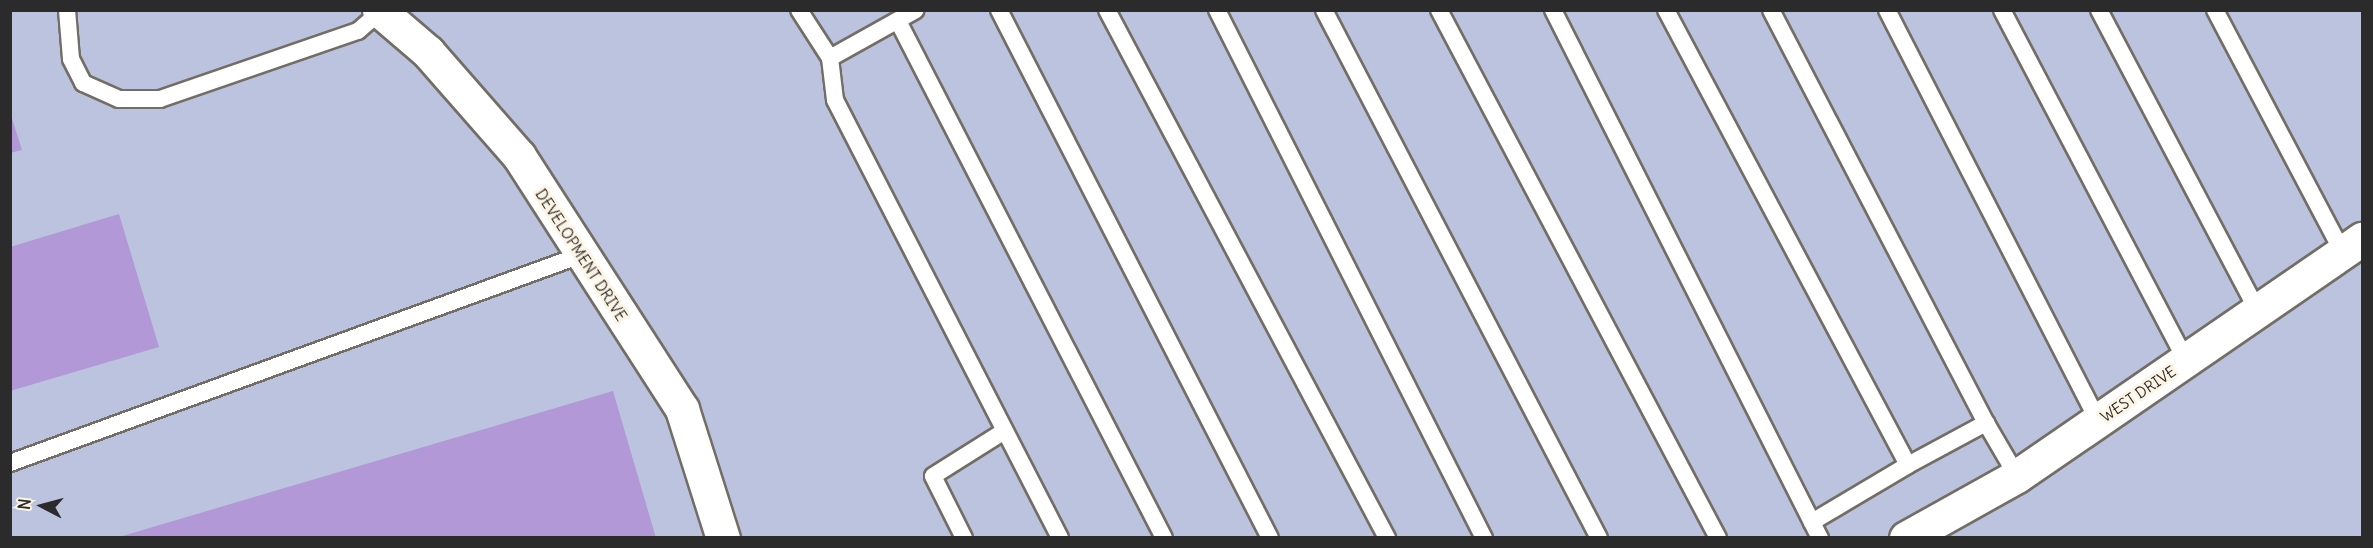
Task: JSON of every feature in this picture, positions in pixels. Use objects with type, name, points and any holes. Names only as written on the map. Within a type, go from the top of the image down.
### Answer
[{"type":"street","name":"DEVELOPMENT DRIVE","points":[[380,11],[428,52],[519,156],[578,256],[682,409],[723,537]]},
{"type":"street","name":"WEST DRIVE","points":[[1906,537],[2017,476],[2353,246]]},
{"type":"lane","points":[[67,10],[71,59],[83,82],[119,99],[160,99],[358,31],[380,11]]},
{"type":"lane","points":[[799,10],[830,58],[835,100],[1003,432],[1060,537]]},
{"type":"lane","points":[[830,58],[916,10]]},
{"type":"lane","points":[[999,10],[1270,537]]},
{"type":"lane","points":[[1107,10],[1387,537]]},
{"type":"lane","points":[[1217,10],[1484,537]]},
{"type":"lane","points":[[1324,10],[1599,537]]},
{"type":"lane","points":[[1439,10],[1718,537]]},
{"type":"lane","points":[[1553,10],[1816,530],[1908,465],[1986,423]]},
{"type":"lane","points":[[1666,10],[1908,465]]},
{"type":"lane","points":[[1770,10],[1986,423],[2017,476]]},
{"type":"lane","points":[[1887,10],[2098,420]]},
{"type":"lane","points":[[2002,10],[2186,361]]},
{"type":"lane","points":[[2099,10],[2258,312]]},
{"type":"lane","points":[[2215,10],[2353,246]]},
{"type":"lane","points":[[898,21],[1164,537]]},
{"type":"lane","points":[[10,463],[578,256]]},
{"type":"lane","points":[[964,537],[933,476],[1003,432]]},
{"type":"shaded area","points":[[11,11],[2362,11],[2362,537],[11,537]]},
{"type":"building","points":[[10,112],[22,150],[10,153]]},
{"type":"building","points":[[119,214],[159,347],[10,391],[10,247]]},
{"type":"building","points":[[613,391],[656,538],[119,538],[119,537]]}]
